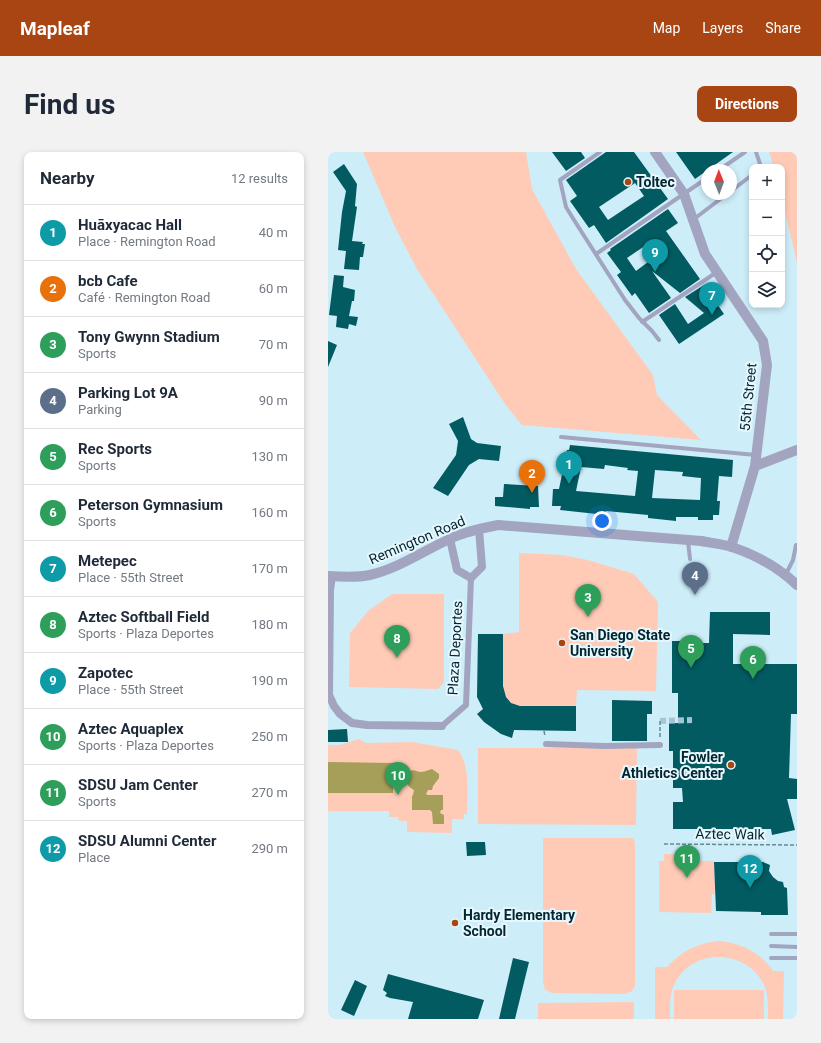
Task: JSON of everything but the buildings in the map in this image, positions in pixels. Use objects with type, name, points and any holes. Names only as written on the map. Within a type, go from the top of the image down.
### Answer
[{"type":"street","name":"55th Street","points":[[655,152],[684,194],[705,254],[763,341],[765,349],[767,364],[755,466],[731,547]]},
{"type":"street","points":[[755,466],[797,450]]},
{"type":"street","name":"Remington Road","points":[[330,576],[350,578],[370,575],[382,571],[450,539],[479,529],[498,525],[688,540],[731,547]]},
{"type":"street","points":[[450,539],[457,570],[471,578],[482,567],[479,529]]},
{"type":"street","points":[[731,547],[758,558],[786,575],[797,585]]},
{"type":"street","name":"Plaza Deportes","points":[[330,576],[329,695],[340,714],[352,723],[367,725],[442,726],[466,705],[471,578]]},
{"type":"street","points":[[546,744],[605,746],[660,745]]},
{"type":"lane","points":[[600,152],[560,180],[566,207],[625,300],[642,322],[652,330],[659,340]]},
{"type":"lane","points":[[728,164],[745,152]]},
{"type":"lane","points":[[756,152],[760,164]]},
{"type":"lane","points":[[737,186],[749,177]]},
{"type":"lane","points":[[596,254],[701,182]]},
{"type":"lane","points":[[694,219],[719,200]]},
{"type":"lane","points":[[642,322],[717,272]]},
{"type":"lane","points":[[561,437],[756,455]]},
{"type":"lane","points":[[688,540],[690,559]]},
{"type":"lane","points":[[786,575],[793,560],[796,545]]},
{"type":"lane","points":[[771,934],[797,934]]},
{"type":"lane","points":[[771,946],[797,947]]},
{"type":"lane","points":[[771,958],[797,958]]},
{"type":"path","points":[[660,721],[660,745]]},
{"type":"path","name":"Aztec Walk","points":[[664,844],[797,845]]},
{"type":"shaded area","points":[[363,152],[526,152],[532,189],[576,269],[653,375],[657,395],[701,440],[522,425],[505,404],[417,269],[395,227]]},
{"type":"shaded area","points":[[769,152],[797,152],[797,263],[785,212],[785,164],[773,164]]},
{"type":"shaded area","points":[[519,553],[562,555],[588,560],[634,574],[658,602],[656,691],[577,690],[576,706],[532,707],[511,703],[504,691],[502,671],[503,634],[519,632]]},
{"type":"shaded area","points":[[392,594],[444,594],[444,682],[438,689],[349,687],[350,633],[368,611]]},
{"type":"shaded area","points":[[359,739],[366,743],[412,742],[458,750],[467,772],[467,814],[464,814],[464,819],[452,819],[452,833],[407,832],[407,821],[399,821],[398,817],[389,817],[389,811],[328,811],[328,745],[340,745]]},
{"type":"shaded area","points":[[478,748],[637,748],[636,825],[478,824]]},
{"type":"shaded area","points":[[328,762],[393,763],[393,793],[328,793]]},
{"type":"shaded area","points":[[432,769],[439,774],[439,778],[432,790],[428,790],[426,794],[443,795],[443,810],[441,810],[440,813],[444,815],[444,824],[433,824],[432,812],[430,810],[412,810],[412,796],[414,790],[407,784],[405,778],[405,775],[410,771],[414,770],[422,772]]},
{"type":"shaded area","points":[[543,838],[633,838],[635,843],[635,986],[632,991],[625,994],[552,993],[545,990],[543,981]]},
{"type":"shaded area","points":[[664,854],[691,854],[691,861],[714,861],[715,894],[712,894],[711,913],[659,912],[659,861],[664,861]]},
{"type":"shaded area","points":[[719,941],[742,946],[756,954],[768,964],[773,971],[784,971],[783,1019],[768,1019],[768,1001],[766,992],[763,983],[755,972],[744,964],[732,959],[719,957],[694,963],[683,972],[675,983],[672,992],[670,1001],[670,1019],[655,1019],[655,967],[667,967],[678,956],[690,949]]},
{"type":"shaded area","points":[[674,990],[764,990],[764,1019],[674,1019]]},
{"type":"shaded area","points":[[634,1002],[634,1019],[538,1019],[538,1003]]},
{"type":"tunnel","points":[[660,721],[692,720]]},
{"type":"place","name":"Toltec","points":[[628,182]]},
{"type":"place","name":"Zapotec","points":[[655,272]]},
{"type":"place","name":"Metepec","points":[[712,315]]},
{"type":"place","name":"Huāxyacac Hall","points":[[569,484]]},
{"type":"place","name":"bcb Cafe","points":[[532,493]]},
{"type":"place","name":"Parking Lot 9A","points":[[695,595]]},
{"type":"place","name":"Tony Gwynn Stadium","points":[[588,617]]},
{"type":"place","name":"San Diego State University","points":[[562,643]]},
{"type":"place","name":"Aztec Softball Field","points":[[397,658]]},
{"type":"place","name":"Rec Sports","points":[[691,668]]},
{"type":"place","name":"Peterson Gymnasium","points":[[753,679]]},
{"type":"place","name":"Fowler Athletics Center","points":[[731,765]]},
{"type":"place","name":"Aztec Aquaplex","points":[[398,795]]},
{"type":"place","name":"SDSU Jam Center","points":[[687,878]]},
{"type":"place","name":"SDSU Alumni Center","points":[[750,888]]},
{"type":"place","name":"Hardy Elementary School","points":[[455,923]]}]
